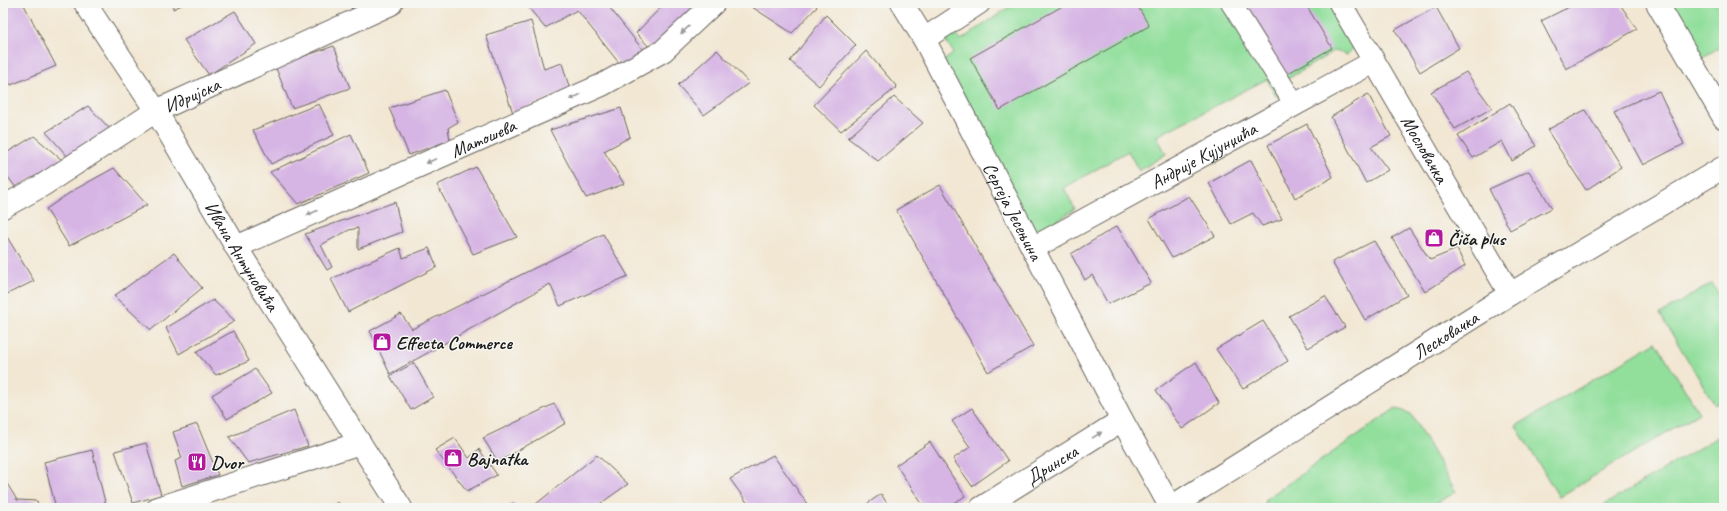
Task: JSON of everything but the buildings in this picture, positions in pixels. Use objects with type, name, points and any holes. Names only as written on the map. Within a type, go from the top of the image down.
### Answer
[{"type":"street","name":"Ивана Антуновића","points":[[85,3],[156,111],[236,246],[401,508]]},
{"type":"street","name":"Матошева","points":[[236,246],[602,85],[663,51],[714,3]]},
{"type":"street","name":"Сергеја Јесењина","points":[[902,3],[924,39],[1122,420],[1171,508]]},
{"type":"street","points":[[924,39],[978,3]]},
{"type":"street","points":[[1231,3],[1295,106]]},
{"type":"street","name":"Мословачка","points":[[1340,3],[1373,62],[1510,294]]},
{"type":"street","points":[[1657,3],[1724,118]]},
{"type":"street","name":"Идријска","points":[[3,207],[43,185],[156,111],[391,4]]},
{"type":"street","name":"Андрије Кујунџића","points":[[1033,248],[1373,62]]},
{"type":"street","name":"Лесковачка","points":[[1171,508],[1510,294],[1724,167]]},
{"type":"street","name":"Дринска","points":[[981,508],[1122,420]]},
{"type":"street","points":[[158,508],[360,444]]},
{"type":"green space","points":[[1015,3],[1334,3],[1356,44],[1347,55],[1336,50],[1286,80],[1292,88],[1276,97],[1267,79],[1157,136],[1166,154],[1139,171],[1128,151],[1064,188],[1075,209],[1034,236],[942,62],[954,53],[940,33],[950,27],[961,40]]},
{"type":"green space","points":[[1663,3],[1724,3],[1724,45],[1696,61]]},
{"type":"green space","points":[[1712,283],[1724,303],[1724,399],[1715,405],[1660,314]]},
{"type":"green space","points":[[1656,342],[1699,413],[1559,497],[1516,426]]},
{"type":"green space","points":[[1396,408],[1411,414],[1456,492],[1428,508],[1264,508],[1266,499]]},
{"type":"green space","points":[[1724,433],[1724,508],[1599,508]]},
{"type":"place","name":"Čiča plus","points":[[1434,238]]},
{"type":"place","name":"Effecta Commerce","points":[[382,342]]},
{"type":"place","name":"Bajnatka","points":[[453,458]]},
{"type":"place","name":"Dvor","points":[[197,462]]}]
